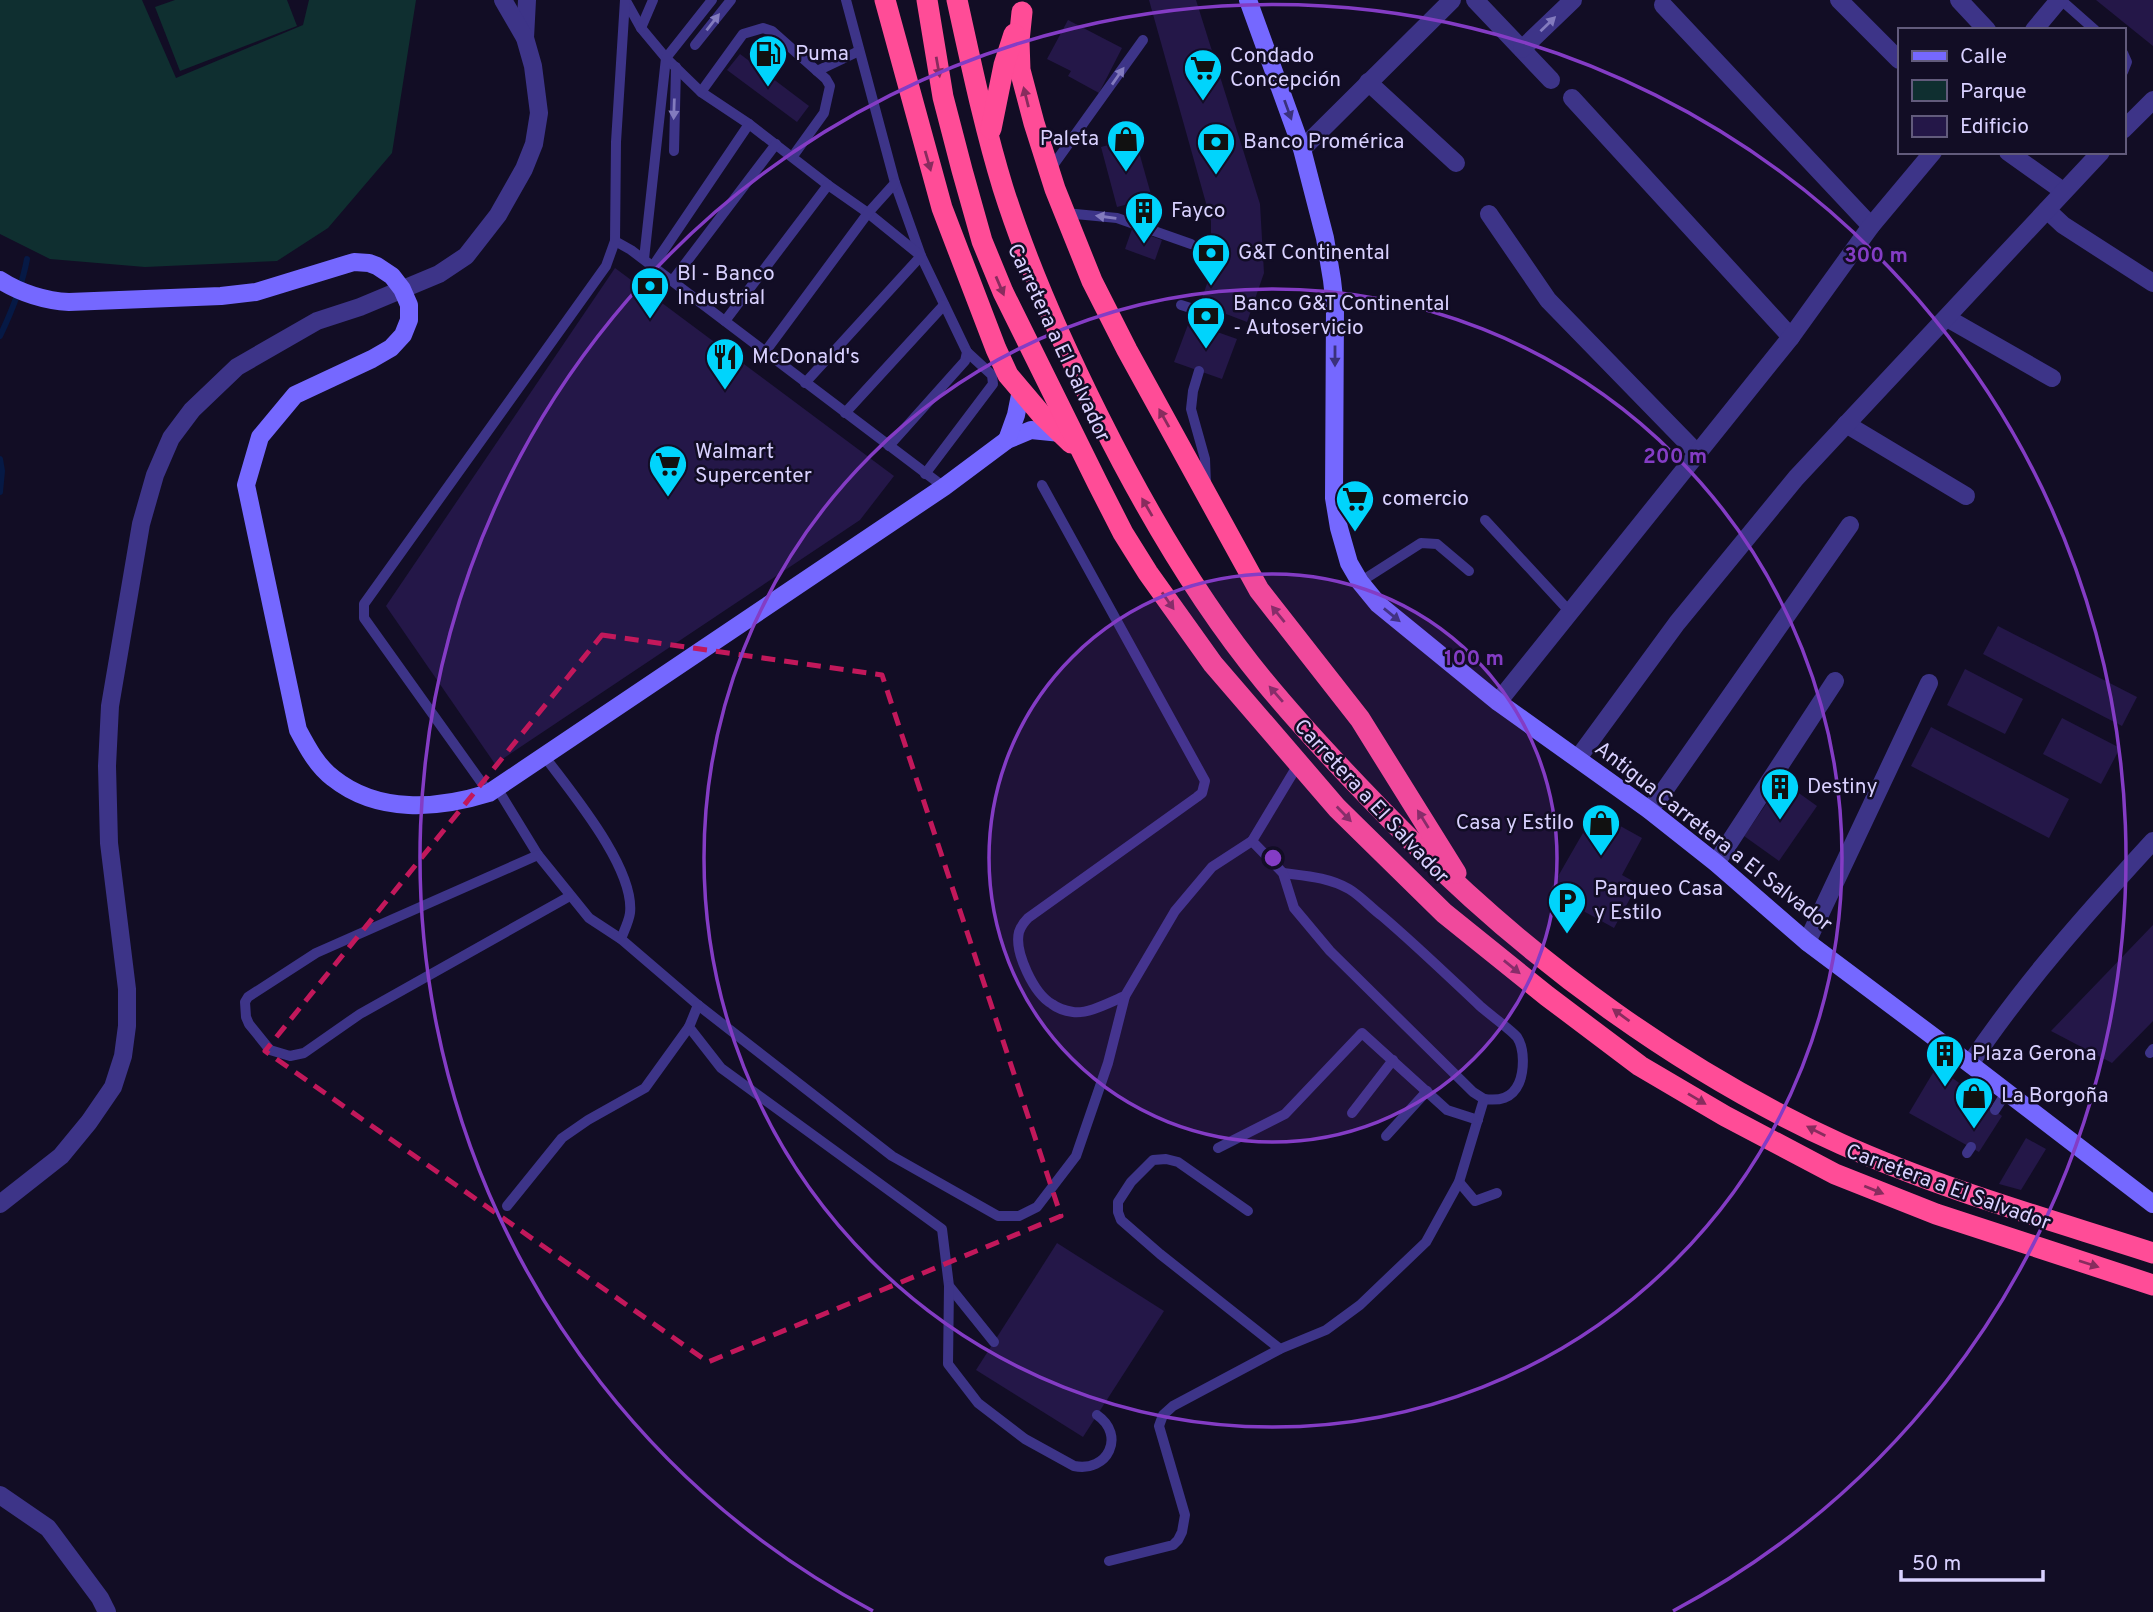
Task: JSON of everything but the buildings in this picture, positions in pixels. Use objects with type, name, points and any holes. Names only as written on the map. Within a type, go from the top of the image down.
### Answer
[{"type":"highway","name":"Carretera a El Salvador","points":[[927,0],[943,97],[982,240],[1003,292],[1124,533],[1171,606],[1235,691],[1355,826],[1444,913],[1547,996],[1640,1066],[1768,1140],[1835,1174],[1936,1214],[2153,1285]]},
{"type":"highway","name":"Carretera a El Salvador","points":[[957,0],[989,138],[1018,232],[1063,343],[1121,461],[1205,601],[1264,680],[1377,806],[1471,899],[1553,966],[1658,1043],[1725,1084],[1839,1143],[1946,1186],[2153,1253]]},
{"type":"highway","points":[[888,3],[942,208],[996,349],[1008,375],[1041,414],[1085,457]]},
{"type":"highway","points":[[989,138],[1004,65],[1025,6]]},
{"type":"highway","points":[[1025,6],[1019,41],[1020,70],[1027,100],[1049,171],[1092,281],[1259,590],[1360,719],[1471,899]]},
{"type":"street","points":[[0,1204],[61,1156],[113,1087],[122,1056],[127,1026],[127,989],[109,843],[107,766],[110,706],[141,524],[155,475],[171,438],[192,410],[237,367],[317,321],[360,307],[439,274],[466,256],[498,215],[524,169],[534,144],[539,113],[533,66],[525,37],[503,0]]},
{"type":"street","points":[[525,37],[527,0]]},
{"type":"street","points":[[1302,149],[1452,0]]},
{"type":"street","points":[[1475,0],[1550,80]]},
{"type":"street","points":[[1522,49],[1573,0]]},
{"type":"street","points":[[1839,0],[1898,59]]},
{"type":"street","points":[[1959,0],[1985,28]]},
{"type":"street","points":[[2036,28],[2060,0]]},
{"type":"street","name":"Antigua Carretera a El Salvador","points":[[1252,2],[1302,149],[1325,238],[1335,307],[1334,498],[1349,563],[1360,582],[1378,604],[1498,702],[1649,810],[1716,863],[1807,942],[2153,1204]]},
{"type":"street","points":[[1663,5],[1871,226]]},
{"type":"street","points":[[1368,82],[1456,163]]},
{"type":"street","points":[[1572,98],[1791,337]]},
{"type":"street","points":[[2125,128],[2149,110]]},
{"type":"street","points":[[1498,702],[1791,337],[1871,226],[1931,154]]},
{"type":"street","points":[[2011,154],[2063,191]]},
{"type":"street","points":[[1578,758],[1685,613],[1765,515],[1846,424],[2099,154]]},
{"type":"street","points":[[2047,210],[2063,225],[2153,283]]},
{"type":"street","points":[[1489,214],[1548,300],[1697,453]]},
{"type":"street","points":[[6,284],[52,301],[69,302],[221,296],[256,292],[361,262],[377,266],[391,276],[402,289],[409,305],[410,320],[403,335],[391,348],[372,359],[295,396],[260,437],[246,485],[298,730],[319,764],[333,779],[361,795],[398,806],[462,802],[493,791],[944,487],[1007,440],[1031,430],[1060,433]]},
{"type":"street","points":[[1947,318],[2052,378]]},
{"type":"street","points":[[1007,440],[1021,390]]},
{"type":"street","points":[[1846,424],[1966,496]]},
{"type":"street","points":[[1649,810],[1850,525]]},
{"type":"street","points":[[1716,863],[1835,681]]},
{"type":"street","points":[[1807,942],[1929,684]]},
{"type":"street","points":[[1970,1063],[2077,923],[2153,841]]},
{"type":"street","points":[[0,1495],[48,1528],[100,1598],[107,1612]]},
{"type":"lane","points":[[625,0],[642,28],[666,58],[701,92],[793,156],[921,256]]},
{"type":"lane","points":[[625,0],[616,142],[615,241],[606,267],[364,604],[364,618],[538,855],[589,918],[621,939],[698,1005],[892,1156],[998,1216],[1020,1216],[1037,1207],[1076,1156],[1108,1063],[1125,996],[1183,902],[1212,867],[1252,841],[1299,763]]},
{"type":"lane","points":[[642,28],[653,0]]},
{"type":"lane","points":[[648,263],[666,58],[712,0]]},
{"type":"lane","points":[[695,45],[730,0]]},
{"type":"lane","points":[[846,0],[895,183],[921,256],[967,352],[992,375],[993,384],[925,474]]},
{"type":"lane","points":[[2060,0],[2093,28]]},
{"type":"lane","points":[[701,92],[743,34],[763,28],[772,31],[826,79],[830,86],[824,113],[793,156]]},
{"type":"lane","points":[[1049,171],[1143,40]]},
{"type":"lane","points":[[817,71],[859,51]]},
{"type":"lane","points":[[674,151],[676,67]]},
{"type":"lane","points":[[648,263],[748,124]]},
{"type":"lane","points":[[672,281],[776,144]]},
{"type":"lane","points":[[765,352],[869,213],[895,183]]},
{"type":"lane","points":[[725,321],[828,186]]},
{"type":"lane","points":[[1065,213],[1117,218],[1191,244]]},
{"type":"lane","points":[[615,241],[648,263],[944,487]]},
{"type":"lane","points":[[805,383],[921,256]]},
{"type":"lane","points":[[1181,304],[1219,317],[1213,331]]},
{"type":"lane","points":[[845,413],[944,305]]},
{"type":"lane","points":[[889,446],[965,361],[967,352]]},
{"type":"lane","points":[[1199,371],[1191,409],[1205,459],[1206,494]]},
{"type":"lane","points":[[1042,485],[1205,781],[1202,793],[1028,918],[1019,930],[1020,952],[1031,979],[1051,1004],[1082,1012],[1125,996]]},
{"type":"lane","points":[[1485,520],[1570,612]]},
{"type":"lane","points":[[1360,582],[1421,543],[1437,544],[1469,571]]},
{"type":"lane","points":[[545,757],[606,842],[625,880],[630,912],[621,939]]},
{"type":"lane","points":[[1252,841],[1283,873],[1294,908],[1330,951],[1473,1092],[1484,1100],[1497,1101],[1515,1091],[1521,1080],[1522,1049],[1516,1037],[1350,890],[1324,878],[1283,873]]},
{"type":"lane","points":[[538,855],[316,953],[248,997],[245,1002],[248,1024],[270,1050],[290,1056],[304,1053],[360,1014],[570,896]]},
{"type":"lane","points":[[507,1206],[562,1139],[588,1120],[645,1088],[689,1027],[698,1005]]},
{"type":"lane","points":[[689,1027],[720,1068],[942,1229],[950,1286],[948,1364],[978,1403],[1025,1438],[1081,1468],[1099,1463],[1111,1448],[1110,1429],[1097,1415]]},
{"type":"lane","points":[[1218,1148],[1285,1114],[1360,1033],[1447,1110],[1478,1120]]},
{"type":"lane","points":[[1352,1113],[1393,1060]]},
{"type":"lane","points":[[1386,1136],[1427,1091]]},
{"type":"lane","points":[[1995,1110],[2006,1093]]},
{"type":"lane","points":[[1110,1560],[1173,1545],[1182,1532],[1185,1515],[1159,1426],[1163,1415],[1183,1399],[1280,1349],[1326,1330],[1369,1297],[1426,1242],[1459,1182],[1484,1100]]},
{"type":"lane","points":[[1248,1211],[1178,1162],[1166,1159],[1153,1160],[1131,1182],[1118,1202],[1121,1220],[1280,1349]]},
{"type":"lane","points":[[1459,1182],[1475,1202],[1497,1194]]},
{"type":"lane","points":[[950,1286],[994,1342]]},
{"type":"highlighted area","points":[[602,635],[882,675],[1061,1216],[708,1362],[265,1051]]},
{"type":"green space","points":[[0,0],[142,0],[176,78],[303,25],[309,0],[416,0],[392,153],[328,228],[277,261],[145,267],[50,259],[0,234]]},
{"type":"green space","points":[[175,0],[287,0],[297,26],[180,71],[155,7]]},
{"type":"waterway","points":[[0,336],[16,298],[27,259]]},
{"type":"waterway","points":[[0,459],[0,492]]},
{"type":"place","name":"Puma","points":[[768,88]]},
{"type":"place","name":"Condado Concepción","points":[[1203,102]]},
{"type":"place","name":"Paleta","points":[[1126,173]]},
{"type":"place","name":"Banco Promérica","points":[[1216,176]]},
{"type":"place","name":"Fayco","points":[[1144,245]]},
{"type":"place","name":"G&T Continental","points":[[1211,287]]},
{"type":"place","name":"BI - Banco Industrial","points":[[650,320]]},
{"type":"place","name":"Banco G&T Continental - Autoservicio","points":[[1206,350]]},
{"type":"place","name":"McDonald's","points":[[725,391]]},
{"type":"place","name":"Walmart Supercenter","points":[[668,498]]},
{"type":"place","name":"comercio","points":[[1355,533]]},
{"type":"place","name":"Destiny","points":[[1780,821]]},
{"type":"place","name":"Casa y Estilo","points":[[1601,857]]},
{"type":"place","name":"Parqueo Casa y Estilo","points":[[1567,935]]},
{"type":"place","name":"Plaza Gerona","points":[[1945,1088]]},
{"type":"place","name":"La Borgoña","points":[[1974,1130]]}]
